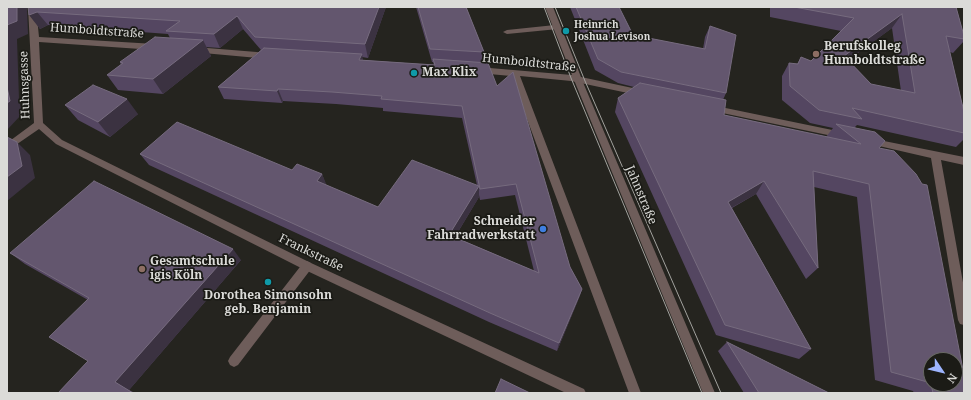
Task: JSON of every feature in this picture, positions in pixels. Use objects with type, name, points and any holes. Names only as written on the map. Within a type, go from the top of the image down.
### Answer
[{"type":"street","name":"Huhnsgasse","points":[[7,148],[39,124],[32,7]]},
{"type":"street","name":"Jahnstraße","points":[[549,7],[555,27],[709,393]]},
{"type":"street","points":[[507,32],[555,27]]},
{"type":"street","name":"Humboldtstraße","points":[[35,39],[168,48]]},
{"type":"street","points":[[183,49],[275,56]]},
{"type":"street","name":"Humboldtstraße","points":[[470,69],[514,72],[578,80],[655,96]]},
{"type":"street","points":[[514,72],[635,393]]},
{"type":"street","points":[[701,106],[964,161]]},
{"type":"street","name":"Frankstraße","points":[[39,124],[59,142],[307,266],[580,393]]},
{"type":"street","points":[[935,154],[964,320]]},
{"type":"street","points":[[234,361],[307,266]]},
{"type":"building","points":[[7,7],[17,7],[17,21],[7,25]]},
{"type":"building","points":[[28,7],[379,7],[365,44],[255,37],[237,16],[214,34],[166,31],[180,21],[37,12],[29,15]]},
{"type":"building","points":[[418,7],[466,7],[484,52],[430,49]]},
{"type":"building","points":[[576,7],[619,7],[633,35],[705,49],[710,26],[736,35],[726,93],[621,72],[598,59]]},
{"type":"building","points":[[794,7],[956,7],[964,39],[946,36],[964,112],[964,133],[852,108],[862,119],[819,110],[790,86],[789,63],[798,64],[801,57],[811,61],[854,18]],"holes":[[[902,14],[915,93],[871,84],[844,56]]]},
{"type":"building","points":[[155,37],[203,40],[153,79],[107,75],[123,63],[120,62]]},
{"type":"building","points":[[264,48],[362,54],[359,60],[435,65],[433,59],[488,63],[497,86],[513,72],[570,267],[582,289],[559,343],[140,154],[177,122],[292,170],[297,164],[322,174],[317,181],[378,207],[412,160],[479,186],[449,235],[539,273],[516,184],[480,189],[462,106],[381,99],[382,96],[332,92],[278,89],[277,91],[218,87]]},
{"type":"building","points":[[640,83],[726,100],[724,115],[861,144],[836,124],[875,132],[885,141],[879,148],[894,151],[916,174],[922,184],[927,185],[960,352],[923,352],[923,381],[891,372],[869,184],[813,171],[818,268],[764,181],[728,202],[811,349],[725,325],[618,98]]},
{"type":"building","points":[[93,85],[127,99],[98,122],[65,105]]},
{"type":"building","points":[[7,87],[10,101],[7,103]]},
{"type":"building","points":[[7,137],[17,142],[22,166],[7,177]]},
{"type":"building","points":[[94,181],[233,249],[115,382],[133,393],[58,393],[88,361],[49,337],[89,298],[10,253]]},
{"type":"building","points":[[727,342],[829,393],[759,393]]},
{"type":"building","points":[[963,370],[964,393],[933,393],[963,392]]},
{"type":"building","points":[[501,379],[530,393],[495,393]]},
{"type":"tram line","points":[[544,7],[571,78],[702,393]]},
{"type":"tram line","points":[[555,7],[585,81],[721,393]]},
{"type":"place","name":"Heinrich Joshua Levison","points":[[566,31]]},
{"type":"place","name":"Berufskolleg Humboldtstraße","points":[[816,54]]},
{"type":"place","name":"Max Klix","points":[[414,73]]},
{"type":"place","name":"Schneider Fahrradwerkstatt","points":[[543,229]]},
{"type":"place","name":"Gesamtschule igis Köln","points":[[142,269]]},
{"type":"place","name":"Dorothea Simonsohn geb. Benjamin","points":[[268,282]]}]
